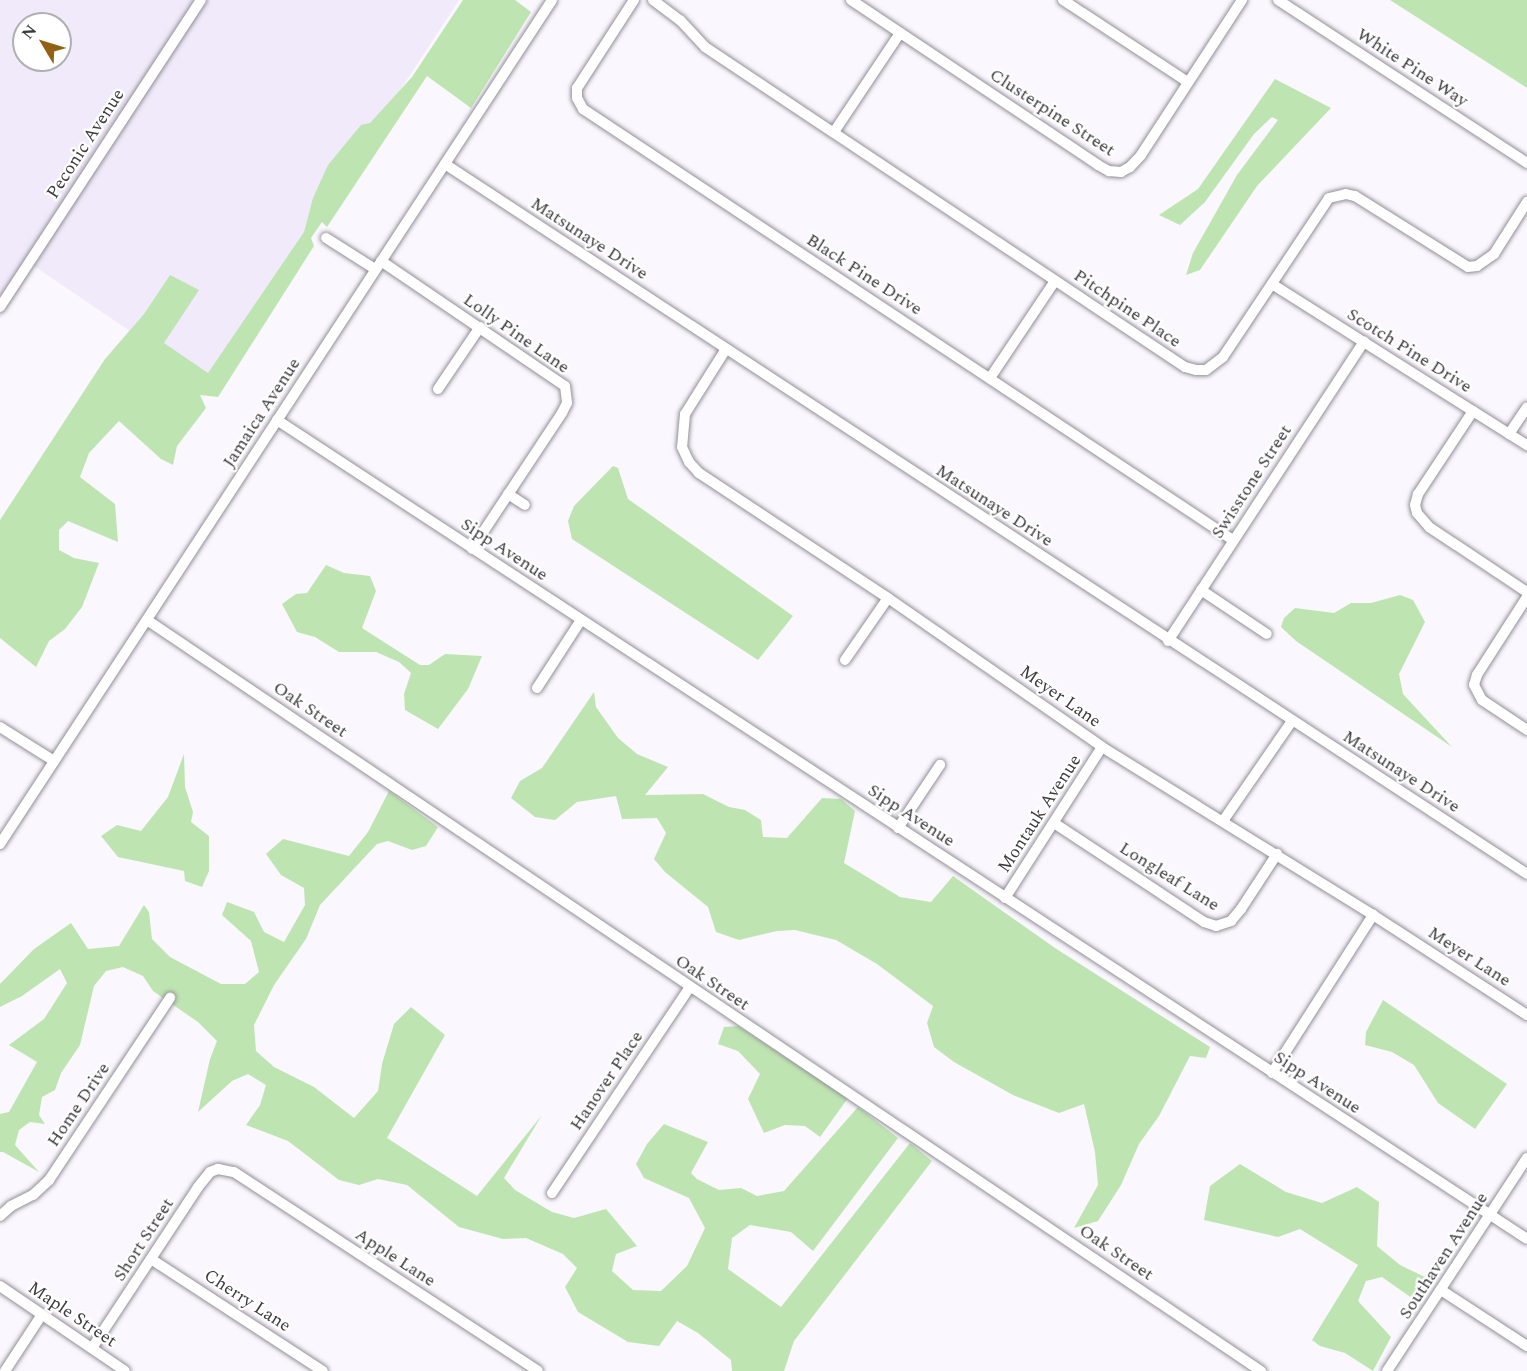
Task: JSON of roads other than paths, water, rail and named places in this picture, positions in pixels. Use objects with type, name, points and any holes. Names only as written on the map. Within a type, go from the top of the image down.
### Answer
[{"type":"street","name":"Peconic Avenue","points":[[0,307],[201,0]]},
{"type":"street","name":"Jamaica Avenue","points":[[0,844],[552,0]]},
{"type":"street","name":"Black Pine Drive","points":[[634,0],[577,87],[577,98],[583,109],[1233,540]]},
{"type":"street","name":"Pitchpine Place","points":[[653,0],[680,21],[705,47],[1185,367],[1196,370],[1206,370],[1223,357],[1322,206],[1336,195],[1355,196],[1468,267],[1477,266],[1494,254],[1527,202]]},
{"type":"street","name":"Clusterpine Street","points":[[851,0],[1108,171],[1121,172],[1130,167],[1141,155],[1242,0]]},
{"type":"street","points":[[1063,0],[1188,82]]},
{"type":"street","name":"White Pine Way","points":[[1278,0],[1527,164]]},
{"type":"street","points":[[834,132],[900,33]]},
{"type":"street","name":"Matsunaye Drive","points":[[445,164],[1168,641],[1527,874]]},
{"type":"street","name":"Lolly Pine Lane","points":[[326,238],[378,265],[480,327],[565,386],[567,403],[562,413],[472,549]]},
{"type":"street","points":[[990,378],[1055,280]]},
{"type":"street","name":"Scotch Pine Drive","points":[[1272,284],[1527,446]]},
{"type":"street","points":[[438,389],[480,327]]},
{"type":"street","name":"Swisstone Street","points":[[1168,641],[1364,342]]},
{"type":"street","name":"Meyer Lane","points":[[726,349],[684,414],[682,447],[689,462],[699,473],[888,598],[1102,747],[1277,854],[1527,1015]]},
{"type":"street","points":[[1509,434],[1527,407]]},
{"type":"street","points":[[1473,411],[1418,494],[1415,505],[1417,513],[1428,527],[1527,594],[1477,675],[1474,685],[1482,700],[1527,730]]},
{"type":"street","name":"Sipp Avenue","points":[[277,420],[1527,1239]]},
{"type":"street","points":[[508,494],[525,505]]},
{"type":"street","points":[[1201,590],[1267,634]]},
{"type":"street","points":[[845,660],[888,598]]},
{"type":"street","name":"Oak Street","points":[[147,620],[1261,1371]]},
{"type":"street","points":[[537,688],[581,620]]},
{"type":"street","points":[[1223,821],[1292,720]]},
{"type":"street","points":[[0,727],[54,761]]},
{"type":"street","name":"Montauk Avenue","points":[[1005,898],[1102,747]]},
{"type":"street","points":[[898,828],[940,765]]},
{"type":"street","name":"Longleaf Lane","points":[[1054,823],[1204,922],[1216,926],[1231,921],[1277,854]]},
{"type":"street","points":[[1272,1073],[1373,915]]},
{"type":"street","name":"Hanover Place","points":[[552,1193],[690,987]]},
{"type":"street","name":"Home Drive","points":[[0,1216],[11,1206],[42,1188],[49,1180],[170,998]]},
{"type":"street","name":"Southaven Avenue","points":[[1387,1371],[1527,1158]]},
{"type":"street","name":"Short Street","points":[[92,1348],[210,1172],[218,1169],[234,1172]]},
{"type":"street","name":"Apple Lane","points":[[234,1172],[538,1371]]},
{"type":"street","name":"Cherry Lane","points":[[151,1259],[323,1371]]},
{"type":"street","name":"Maple Street","points":[[0,1286],[125,1371]]},
{"type":"street","points":[[1441,1290],[1527,1346]]},
{"type":"street","points":[[5,1371],[42,1316]]}]
